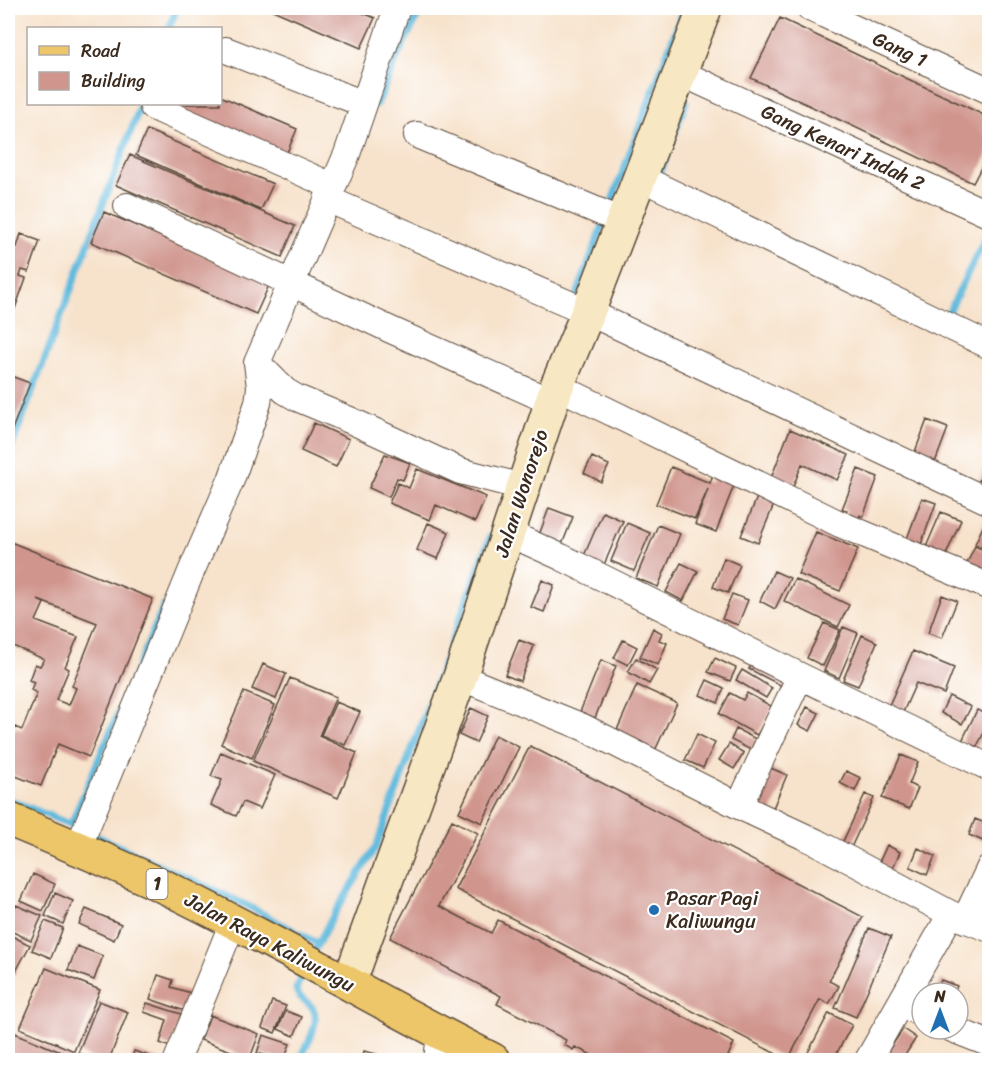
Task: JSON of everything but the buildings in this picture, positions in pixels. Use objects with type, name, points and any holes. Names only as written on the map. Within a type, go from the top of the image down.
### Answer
[{"type":"main road","name":"Jalan Raya Kaliwungu","points":[[8,819],[80,843],[325,970],[439,1047],[493,1060]]},
{"type":"street","name":"Jalan Wonorejo","points":[[325,970],[460,677],[508,533],[515,485],[576,307],[611,216],[639,177],[689,76],[705,8]]},
{"type":"street","name":"Gang 1","points":[[810,8],[990,91]]},
{"type":"street","points":[[80,843],[231,480],[258,403],[260,371],[347,154],[393,9]]},
{"type":"street","points":[[226,51],[364,104]]},
{"type":"street","name":"Gang Kenari Indah 2","points":[[689,76],[988,214]]},
{"type":"street","points":[[153,107],[331,197],[576,307],[990,502]]},
{"type":"street","points":[[417,135],[611,216]]},
{"type":"street","points":[[639,177],[990,346]]},
{"type":"street","points":[[127,206],[294,285],[990,588]]},
{"type":"street","points":[[260,371],[297,398],[460,471],[515,485]]},
{"type":"street","points":[[508,533],[990,768]]},
{"type":"street","points":[[739,806],[800,676]]},
{"type":"street","points":[[460,677],[583,727],[816,842],[958,917],[990,929]]},
{"type":"street","points":[[925,981],[958,917],[990,867]]},
{"type":"street","points":[[177,1060],[233,922]]},
{"type":"street","points":[[868,1060],[910,1010]]},
{"type":"street","points":[[970,1036],[990,1044]]},
{"type":"waterway","points":[[169,27],[177,8]]},
{"type":"waterway","points":[[377,104],[401,48],[422,8]]},
{"type":"waterway","points":[[575,300],[684,8]]},
{"type":"waterway","points":[[664,179],[659,177],[686,102]]},
{"type":"waterway","points":[[8,456],[141,105]]},
{"type":"waterway","points":[[946,317],[990,229]]},
{"type":"waterway","points":[[313,953],[334,914],[376,847],[490,537]]},
{"type":"waterway","points":[[71,824],[164,606]]},
{"type":"waterway","points":[[8,799],[74,826]]},
{"type":"waterway","points":[[90,833],[248,906],[317,943]]},
{"type":"waterway","points":[[300,1060],[312,1033],[315,1018],[311,1006],[300,997],[296,989],[306,968]]},
{"type":"place","name":"Pasar Pagi Kaliwungu","points":[[654,910]]}]
